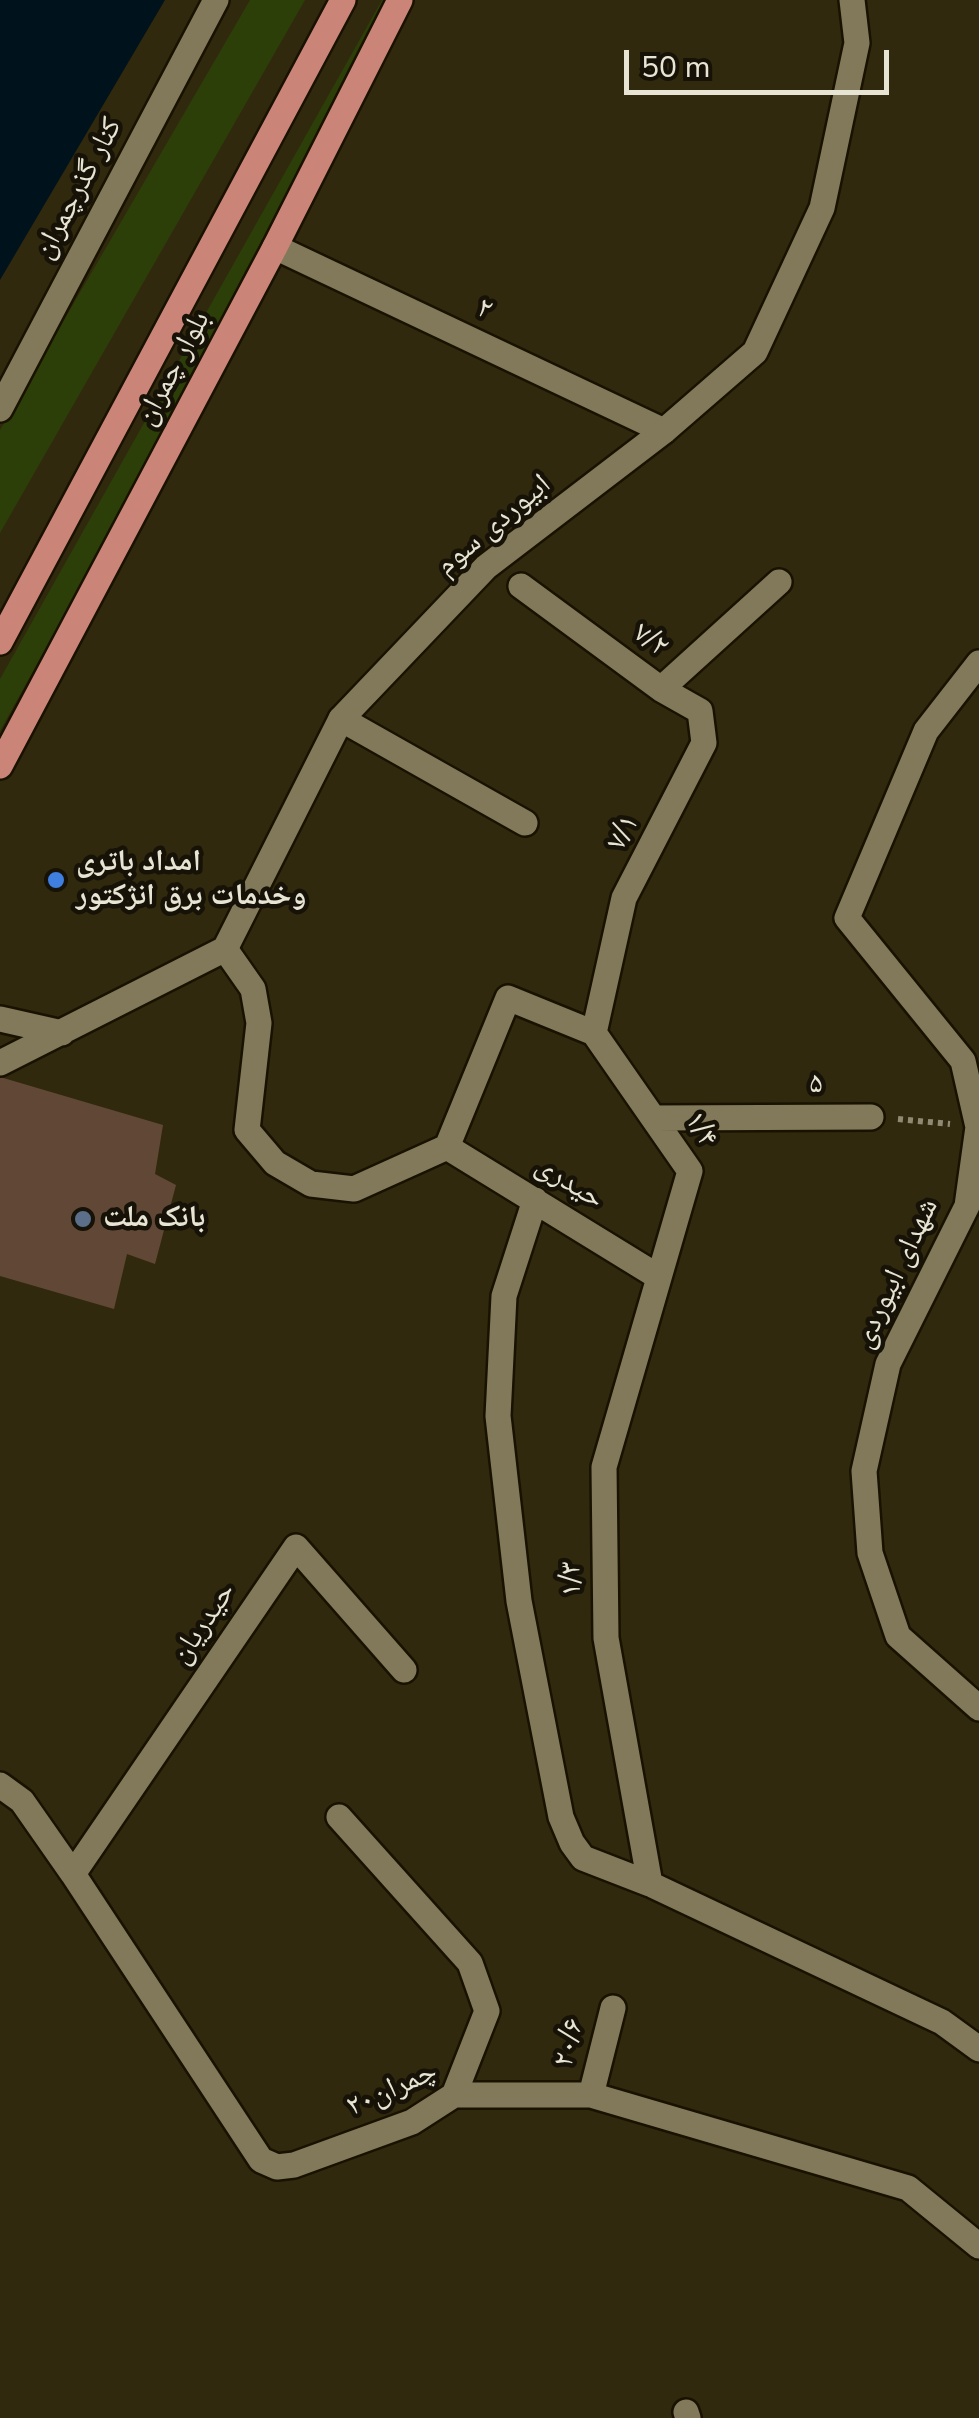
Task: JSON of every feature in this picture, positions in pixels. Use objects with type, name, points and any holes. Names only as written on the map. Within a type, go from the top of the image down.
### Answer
[{"type":"main road","name":"بلوار چمران","points":[[0,642],[343,0]]},
{"type":"main road","name":"بلوار چمران","points":[[0,766],[275,248],[400,0]]},
{"type":"main road","points":[[0,601],[40,568]]},
{"type":"street","name":"کنار گذرچمران","points":[[0,409],[216,0]]},
{"type":"street","name":"ابیوردی سوم","points":[[224,948],[341,719],[486,568],[664,431],[755,352],[822,208],[857,42],[852,0]]},
{"type":"street","name":"۲","points":[[275,248],[664,431]]},
{"type":"street","name":"۷/۲","points":[[521,586],[660,690],[780,582]]},
{"type":"street","name":"شهدای ابیوردی","points":[[979,662],[926,730],[846,918],[963,1061],[978,1127],[967,1206],[888,1364],[864,1471],[870,1554],[898,1636],[979,1708]]},
{"type":"street","name":"۷/۱","points":[[594,1033],[624,898],[704,743],[700,711],[660,690]]},
{"type":"street","points":[[341,719],[525,822]]},
{"type":"street","points":[[0,1063],[224,948],[253,989],[259,1023],[247,1130],[275,1164],[312,1184],[354,1190],[447,1147],[508,998],[594,1033]]},
{"type":"street","points":[[0,1019],[62,1033]]},
{"type":"street","name":"۱/۴","points":[[594,1033],[690,1170],[657,1276]]},
{"type":"street","name":"۵","points":[[654,1118],[872,1117]]},
{"type":"street","name":"حیدری","points":[[447,1147],[657,1276]]},
{"type":"street","points":[[535,1200],[504,1296],[497,1366],[499,1433],[520,1600],[561,1817],[572,1843],[583,1858],[650,1884],[942,2022],[979,2049]]},
{"type":"street","name":"۱/۳","points":[[650,1884],[606,1638],[604,1467],[657,1276]]},
{"type":"street","name":"حیدریان","points":[[73,1874],[296,1547],[404,1670]]},
{"type":"street","name":"چمران۲۰","points":[[0,1785],[22,1801],[73,1874],[261,2160],[277,2166],[294,2165],[412,2122],[454,2094],[590,2094],[908,2188],[979,2246]]},
{"type":"street","points":[[339,1816],[470,1963],[487,2011],[454,2094]]},
{"type":"street","name":"۲۰/۶","points":[[590,2094],[613,2008]]},
{"type":"path","points":[[872,1117],[978,1127]]},
{"type":"green space","points":[[250,0],[305,0],[0,533],[0,430]]},
{"type":"green space","points":[[382,0],[392,0],[226,322],[0,731],[0,679]]},
{"type":"water","points":[[0,0],[165,0],[0,280]]},
{"type":"building","name":"بانک ملت","points":[[0,1077],[163,1125],[155,1174],[176,1185],[155,1264],[127,1254],[114,1309],[0,1276]]},
{"type":"place","name":"امداد باتری وخدمات برق انژکتور","points":[[56,880]]},
{"type":"place","name":"بانک ملت","points":[[83,1219]]}]
